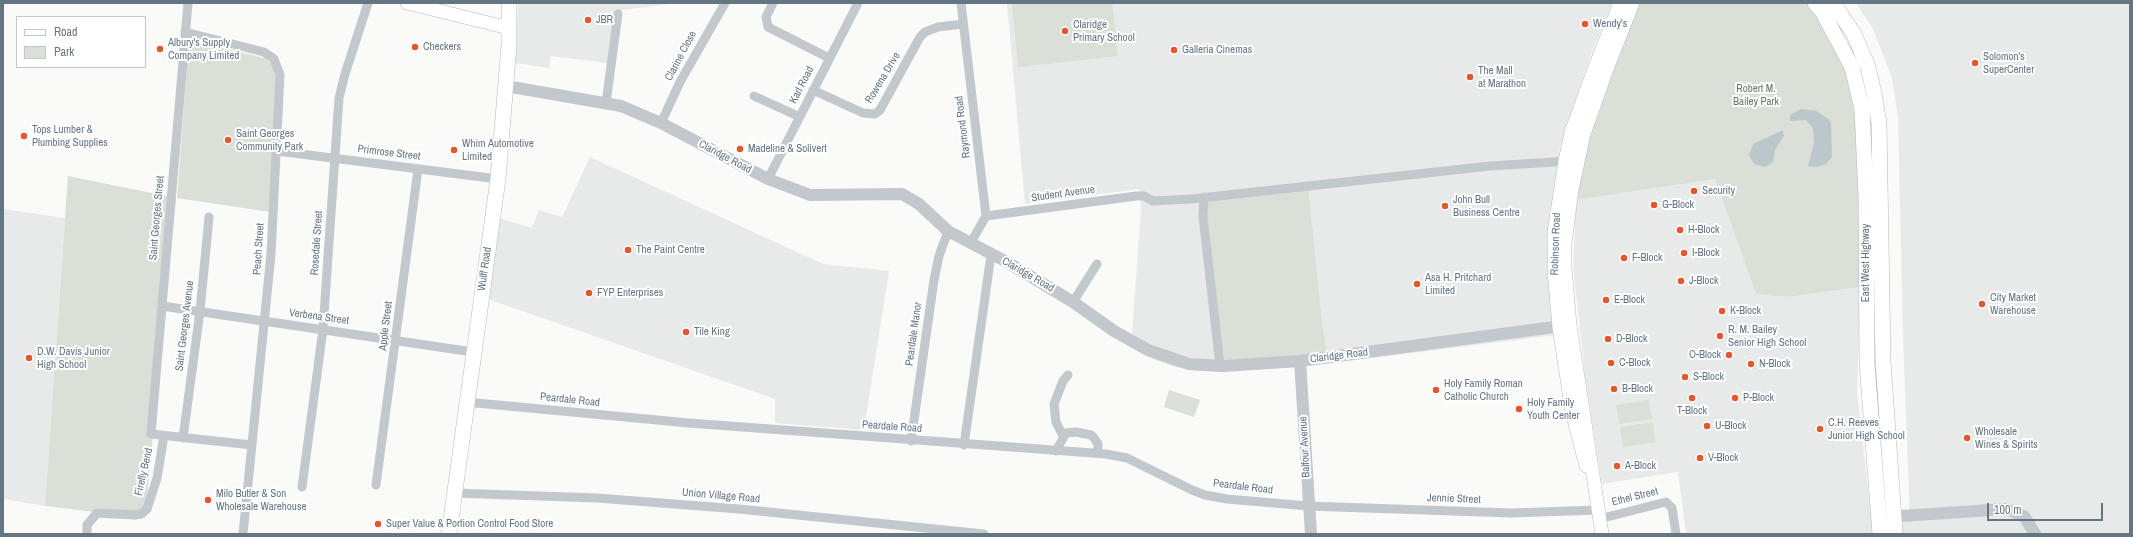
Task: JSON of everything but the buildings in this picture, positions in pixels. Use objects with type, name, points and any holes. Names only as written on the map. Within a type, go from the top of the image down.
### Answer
[{"type":"main road","points":[[407,3],[509,28]]},
{"type":"main road","name":"Wulff Road","points":[[449,534],[466,402],[498,179],[506,86],[509,3]]},
{"type":"main road","name":"Robinson Road","points":[[1602,534],[1595,491],[1577,435],[1564,326],[1565,268],[1571,162],[1582,101],[1620,3]]},
{"type":"main road","name":"Robinson Road","points":[[1571,162],[1584,134],[1604,77],[1633,3]]},
{"type":"main road","name":"East West Highway","points":[[1815,3],[1822,11],[1849,61],[1858,86],[1862,109],[1866,188],[1867,364],[1880,534]]},
{"type":"main road","name":"East West Highway","points":[[1833,3],[1854,34],[1868,67],[1879,122],[1882,361],[1896,534]]},
{"type":"street","name":"Saint Georges Street","points":[[151,434],[188,3]]},
{"type":"street","name":"Rosedale Street","points":[[302,487],[324,330],[339,98],[345,74],[368,3]]},
{"type":"street","name":"Clarine Close","points":[[661,123],[684,76],[725,3]]},
{"type":"street","points":[[773,3],[766,17],[768,27],[829,58]]},
{"type":"street","name":"Karl Road","points":[[768,179],[858,3]]},
{"type":"street","name":"Raymond Road","points":[[961,3],[986,216]]},
{"type":"street","points":[[606,103],[618,14]]},
{"type":"street","name":"Rowena Drive","points":[[814,90],[863,113],[875,114],[880,110],[920,37],[925,32],[938,26],[963,24]]},
{"type":"street","name":"Peach Street","points":[[185,32],[264,52],[274,60],[279,69],[281,83],[271,254],[244,534]]},
{"type":"street","name":"Claridge Road","points":[[506,86],[621,106],[661,123],[768,179],[810,195],[902,194],[919,204],[948,232],[1007,262],[1073,302],[1114,331],[1148,350],[1189,364],[1220,366],[1300,361],[1564,326]]},
{"type":"street","points":[[754,96],[800,117]]},
{"type":"street","name":"Primrose Street","points":[[277,151],[498,179]]},
{"type":"street","name":"Student Avenue","points":[[986,216],[1136,196],[1144,196],[1153,201],[1191,199],[1387,179],[1490,166],[1571,162]]},
{"type":"street","name":"Apple Street","points":[[376,485],[418,169]]},
{"type":"street","points":[[1204,197],[1203,216],[1220,366]]},
{"type":"street","points":[[1191,199],[1203,216]]},
{"type":"street","points":[[970,244],[986,216]]},
{"type":"street","name":"Saint Georges Avenue","points":[[183,438],[200,311],[209,217]]},
{"type":"street","name":"Peardale Manor","points":[[911,441],[934,280],[939,256],[948,232]]},
{"type":"street","points":[[964,445],[991,255]]},
{"type":"street","points":[[1073,302],[1097,264]]},
{"type":"street","name":"Verbena Street","points":[[162,306],[473,352]]},
{"type":"street","name":"Balfour Avenue","points":[[1300,361],[1308,506],[1311,534]]},
{"type":"street","points":[[1063,436],[1056,422],[1054,404],[1063,381],[1068,375]]},
{"type":"street","name":"Peardale Road","points":[[466,402],[697,424],[1098,454],[1127,458],[1205,495],[1227,499],[1308,506]]},
{"type":"street","points":[[1056,451],[1063,436],[1068,432],[1091,435],[1098,444],[1098,454]]},
{"type":"street","name":"Firefly Bend","points":[[151,434],[252,445]]},
{"type":"street","name":"Firefly Bend","points":[[87,534],[87,526],[97,513],[135,514],[147,509],[157,478],[164,436]]},
{"type":"street","name":"Union Village Road","points":[[454,493],[596,498],[739,509],[984,534]]},
{"type":"street","name":"Ethel Street","points":[[1599,514],[1666,502],[1672,508],[1676,534]]},
{"type":"street","name":"Jennie Street","points":[[1308,506],[1511,513],[1599,514]]},
{"type":"street","points":[[1879,518],[2006,509],[2024,516],[2035,534]]},
{"type":"shaded area","name":"JBR","points":[[518,3],[677,3],[622,10],[614,64],[551,56],[549,68],[515,63]]},
{"type":"shaded area","points":[[1007,3],[1612,3],[1589,60],[1560,147],[1548,235],[1556,335],[1308,366],[1219,372],[1196,371],[1175,367],[1157,361],[1131,348],[1141,209],[1139,189],[1025,204]]},
{"type":"shaded area","points":[[1856,3],[2130,3],[2130,534],[1902,534],[1900,521],[1910,520],[1903,338],[1898,118],[1892,78],[1873,29]]},
{"type":"shaded area","points":[[1801,109],[1816,111],[1828,119],[1831,123],[1832,157],[1826,164],[1817,167],[1808,166],[1814,143],[1813,128],[1806,120],[1790,121],[1790,115]]},
{"type":"shaded area","points":[[1783,131],[1784,136],[1775,150],[1773,162],[1765,167],[1754,164],[1749,155],[1753,144]]},
{"type":"shaded area","points":[[590,157],[823,264],[889,271],[864,430],[775,423],[775,399],[488,299],[499,218],[532,228],[539,210],[562,217]]},
{"type":"shaded area","name":"R. M. Bailey Senior High School","points":[[1715,179],[1756,294],[1787,297],[1861,287],[1857,391],[1873,534],[1686,534],[1678,472],[1602,484],[1585,375],[1573,267],[1576,200]]},
{"type":"shaded area","name":"D.W. Davis Junior High School","points":[[3,209],[65,218],[45,506],[3,499]]},
{"type":"green space","name":"Claridge Primary School","points":[[1012,3],[1112,3],[1118,56],[1018,67]]},
{"type":"green space","name":"Robert M. Bailey Park","points":[[1640,3],[1811,3],[1840,48],[1852,96],[1857,137],[1861,287],[1787,297],[1756,294],[1715,179],[1576,200],[1585,145],[1608,80]]},
{"type":"green space","name":"Saint Georges Community Park","points":[[189,39],[264,58],[273,65],[276,72],[270,212],[177,198]]},
{"type":"green space","points":[[68,176],[176,198],[145,518],[45,506]]},
{"type":"green space","points":[[1308,186],[1322,325],[1328,357],[1223,363],[1206,202]]},
{"type":"green space","points":[[1169,390],[1200,400],[1194,417],[1164,407]]},
{"type":"green space","points":[[1649,400],[1652,419],[1619,424],[1616,405]]},
{"type":"green space","points":[[1653,422],[1655,442],[1623,447],[1620,427]]},
{"type":"place","name":"JBR","points":[[588,20]]},
{"type":"place","name":"Wendy's","points":[[1585,24]]},
{"type":"place","name":"Claridge Primary School","points":[[1065,31]]},
{"type":"place","name":"Checkers","points":[[415,47]]},
{"type":"place","name":"Albury's Supply Company Limited","points":[[160,49]]},
{"type":"place","name":"Galleria Cinemas","points":[[1174,50]]},
{"type":"place","name":"Solomon's SuperCenter","points":[[1975,63]]},
{"type":"place","name":"The Mall at Marathon","points":[[1470,77]]},
{"type":"place","name":"Tops Lumber & Plumbing Supplies","points":[[24,136]]},
{"type":"place","name":"Saint Georges Community Park","points":[[228,140]]},
{"type":"place","name":"Madeline & Solivert","points":[[740,149]]},
{"type":"place","name":"Whim Automotive Limited","points":[[454,150]]},
{"type":"place","name":"Security","points":[[1694,191]]},
{"type":"place","name":"G-Block","points":[[1654,205]]},
{"type":"place","name":"John Bull Business Centre","points":[[1445,206]]},
{"type":"place","name":"H-Block","points":[[1680,230]]},
{"type":"place","name":"The Paint Centre","points":[[628,250]]},
{"type":"place","name":"I-Block","points":[[1684,253]]},
{"type":"place","name":"F-Block","points":[[1624,258]]},
{"type":"place","name":"J-Block","points":[[1681,281]]},
{"type":"place","name":"Asa H. Pritchard Limited","points":[[1417,284]]},
{"type":"place","name":"FYP Enterprises","points":[[589,293]]},
{"type":"place","name":"E-Block","points":[[1606,300]]},
{"type":"place","name":"City Market Warehouse","points":[[1982,304]]},
{"type":"place","name":"K-Block","points":[[1722,311]]},
{"type":"place","name":"Tile King","points":[[686,332]]},
{"type":"place","name":"R. M. Bailey Senior High School","points":[[1720,336]]},
{"type":"place","name":"D-Block","points":[[1608,339]]},
{"type":"place","name":"O-Block","points":[[1729,355]]},
{"type":"place","name":"D.W. Davis Junior High School","points":[[29,358]]},
{"type":"place","name":"C-Block","points":[[1611,363]]},
{"type":"place","name":"N-Block","points":[[1751,364]]},
{"type":"place","name":"S-Block","points":[[1685,377]]},
{"type":"place","name":"B-Block","points":[[1614,389]]},
{"type":"place","name":"Holy Family Roman Catholic Church","points":[[1436,390]]},
{"type":"place","name":"T-Block","points":[[1692,398]]},
{"type":"place","name":"P-Block","points":[[1735,398]]},
{"type":"place","name":"Holy Family Youth Center","points":[[1519,409]]},
{"type":"place","name":"U-Block","points":[[1707,426]]},
{"type":"place","name":"C.H. Reeves Junior High School","points":[[1820,429]]},
{"type":"place","name":"Wholesale Wines & Spirits","points":[[1967,438]]},
{"type":"place","name":"V-Block","points":[[1700,458]]},
{"type":"place","name":"A-Block","points":[[1617,466]]},
{"type":"place","name":"Milo Butler & Son Wholesale Warehouse","points":[[208,500]]},
{"type":"place","name":"Super Value & Portion Control Food Store","points":[[378,524]]}]
